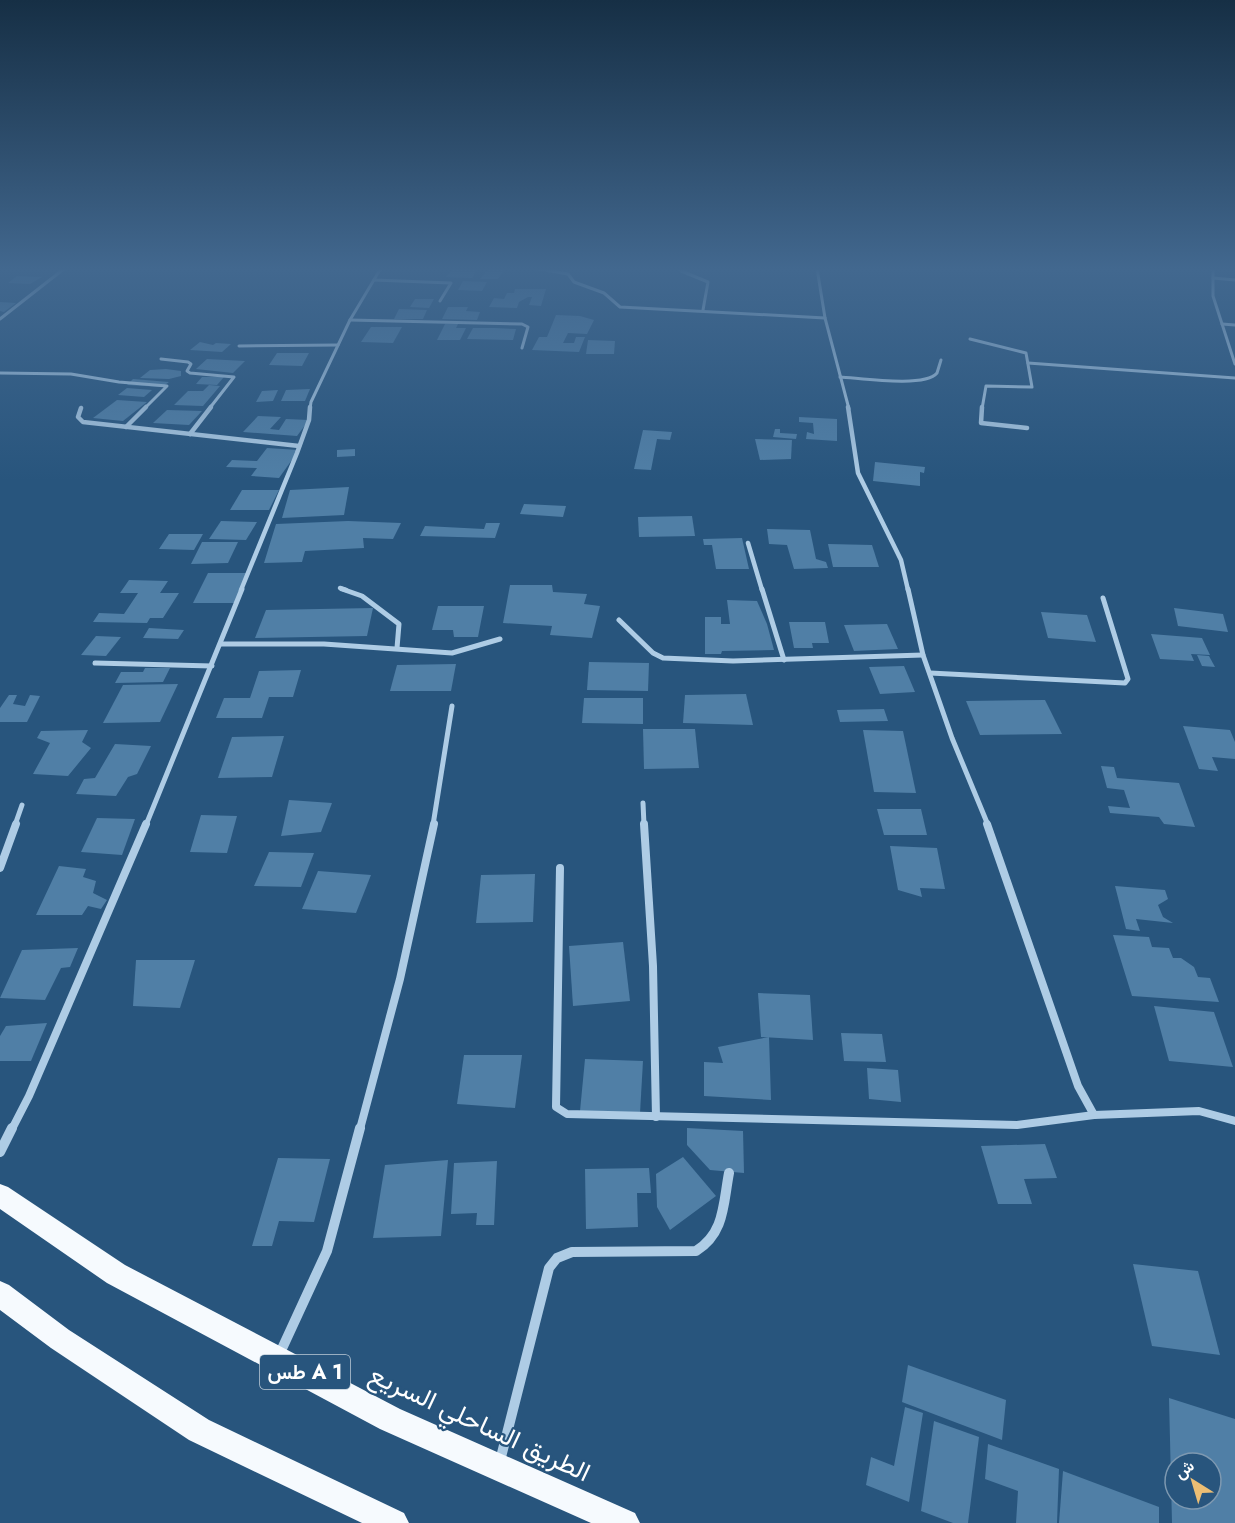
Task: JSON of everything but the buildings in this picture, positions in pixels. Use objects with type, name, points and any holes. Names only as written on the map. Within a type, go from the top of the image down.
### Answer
[{"type":"highway","name":"الطريق الساحلي السريع","points":[[0,1195],[116,1274],[390,1419],[625,1523]]},
{"type":"highway","points":[[0,1294],[60,1339],[199,1430],[394,1523]]},
{"type":"street","points":[[0,1152],[29,1096],[74,995],[212,666],[309,420],[311,402],[341,339]]},
{"type":"street","points":[[522,348],[525,339]]},
{"type":"street","points":[[830,339],[848,404],[858,473],[901,560],[924,655],[952,738],[988,825],[1078,1086],[1094,1115]]},
{"type":"street","points":[[970,339],[1026,353],[1032,387],[991,386],[984,388],[981,423],[1027,428]]},
{"type":"street","points":[[1227,339],[1235,364]]},
{"type":"street","points":[[239,346],[338,345]]},
{"type":"street","points":[[161,359],[188,362],[191,364],[188,371],[190,373],[234,377],[190,434]]},
{"type":"street","points":[[840,377],[931,379],[937,374],[941,360]]},
{"type":"street","points":[[1028,363],[1235,378]]},
{"type":"street","points":[[0,372],[71,374],[119,382],[167,386],[126,427]]},
{"type":"street","points":[[81,408],[79,420],[299,446]]},
{"type":"street","points":[[748,543],[784,660]]},
{"type":"street","points":[[340,588],[362,596],[399,624],[397,648]]},
{"type":"street","points":[[930,673],[1125,683],[1128,679],[1103,598]]},
{"type":"street","points":[[619,620],[653,653],[663,658],[733,661],[924,655]]},
{"type":"street","points":[[221,644],[324,644],[452,653],[500,639]]},
{"type":"street","points":[[95,663],[212,666]]},
{"type":"street","points":[[278,1358],[327,1251],[400,979],[432,834],[452,706]]},
{"type":"street","points":[[643,803],[653,966],[656,1117]]},
{"type":"street","points":[[0,868],[22,805]]},
{"type":"street","points":[[560,868],[556,1107],[567,1114],[1017,1125],[1094,1115],[1198,1111],[1235,1121]]},
{"type":"street","points":[[498,1467],[549,1268],[558,1257],[572,1252],[696,1251],[707,1244],[717,1232],[729,1173]]}]
